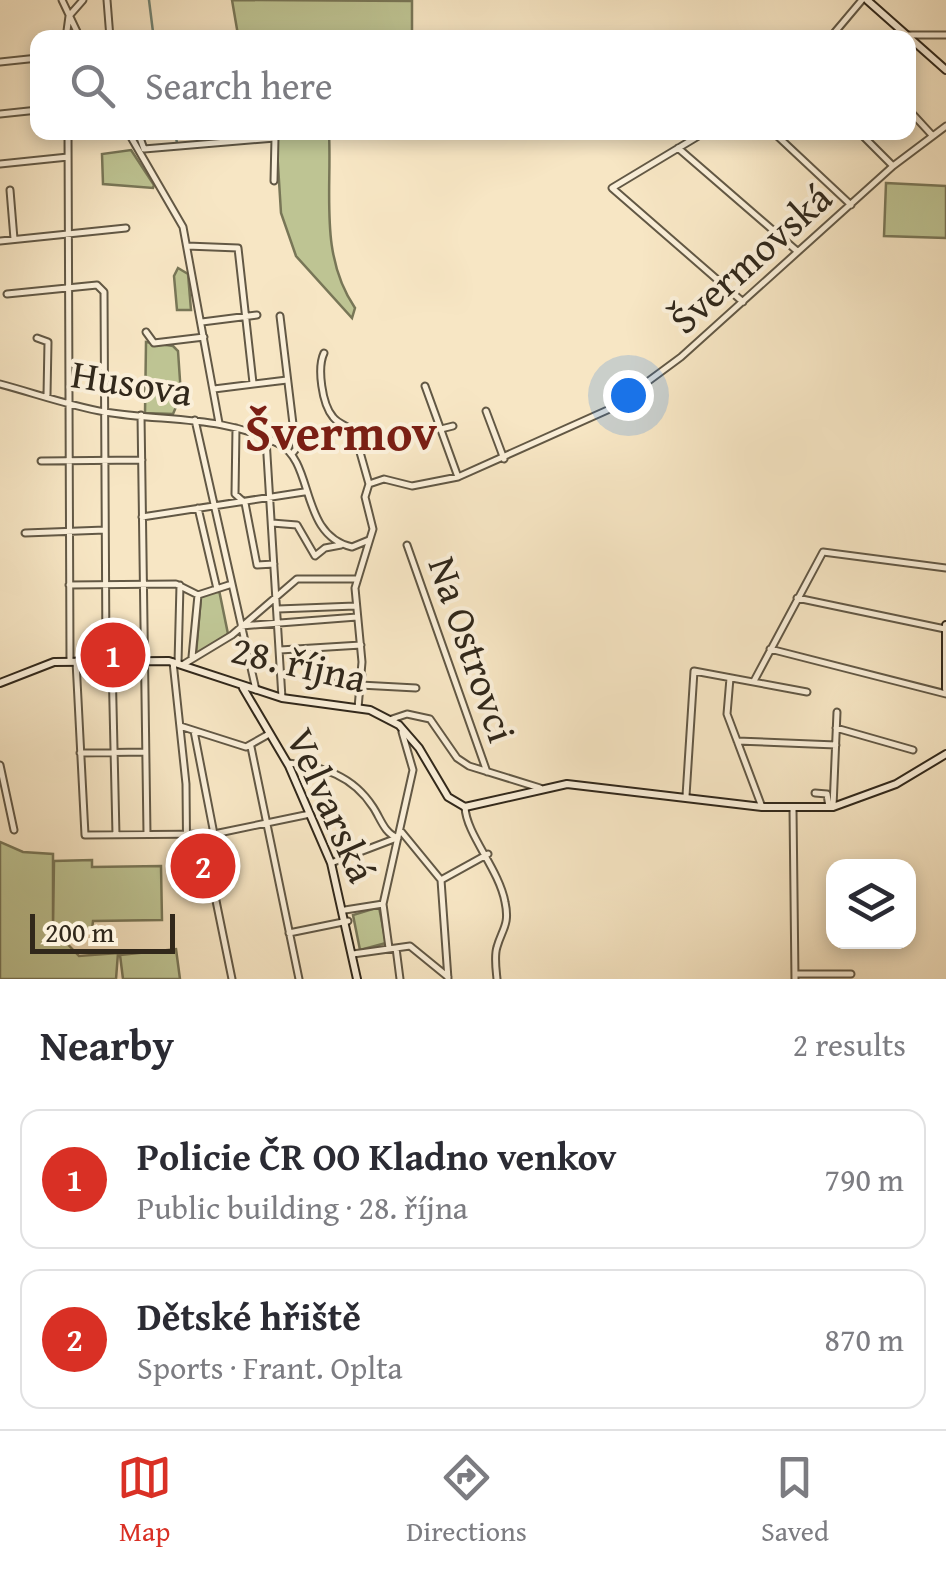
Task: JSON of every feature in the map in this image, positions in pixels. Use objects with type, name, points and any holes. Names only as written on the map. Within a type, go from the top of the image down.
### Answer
[{"type":"main road","points":[[865,0],[901,30]]},
{"type":"main road","points":[[916,43],[946,70]]},
{"type":"main road","points":[[946,627],[946,692]]},
{"type":"main road","name":"28. října","points":[[0,684],[40,666],[73,661],[178,663],[282,698],[358,708],[399,725],[419,748],[448,797],[466,806]]},
{"type":"main road","name":"Velvarská","points":[[242,687],[287,762],[331,863],[348,921],[355,979]]},
{"type":"main road","points":[[466,806],[540,788],[586,784],[762,807],[831,807],[896,784],[946,754]]},
{"type":"street","points":[[62,0],[76,30]]},
{"type":"street","points":[[67,30],[69,16],[82,0]]},
{"type":"street","points":[[107,0],[109,30]]},
{"type":"street","points":[[837,30],[865,0]]},
{"type":"street","points":[[916,36],[946,35]]},
{"type":"street","points":[[0,62],[30,59]]},
{"type":"street","points":[[0,114],[30,111]]},
{"type":"street","points":[[916,117],[931,134]]},
{"type":"street","name":"Švermovská","points":[[369,484],[384,479],[412,486],[458,477],[585,423],[658,375],[893,166],[931,134],[944,130]]},
{"type":"street","points":[[68,140],[69,585],[85,836],[214,834],[310,814]]},
{"type":"street","points":[[133,140],[179,218],[219,423]]},
{"type":"street","points":[[139,140],[141,151]]},
{"type":"street","points":[[141,151],[254,140]]},
{"type":"street","points":[[274,181],[275,140]]},
{"type":"street","points":[[691,140],[612,188],[743,302]]},
{"type":"street","points":[[782,140],[852,206]]},
{"type":"street","points":[[867,140],[893,166]]},
{"type":"street","points":[[678,148],[798,252]]},
{"type":"street","points":[[0,164],[68,158]]},
{"type":"street","points":[[10,190],[14,239]]},
{"type":"street","points":[[0,241],[126,228]]},
{"type":"street","points":[[187,246],[238,248],[253,383]]},
{"type":"street","points":[[8,294],[99,285],[104,292],[104,584],[116,835]]},
{"type":"street","points":[[202,322],[257,315]]},
{"type":"street","points":[[280,316],[296,449],[292,454],[304,492],[327,532],[344,545]]},
{"type":"street","points":[[146,332],[154,343],[204,338]]},
{"type":"street","points":[[36,338],[48,342],[47,396]]},
{"type":"street","points":[[324,353],[320,362],[329,407],[333,418],[357,437],[369,484],[365,497],[372,538],[357,579],[355,606],[362,675],[358,708]]},
{"type":"street","points":[[214,389],[287,380]]},
{"type":"street","name":"Husova","points":[[0,384],[104,412],[219,423],[266,439],[292,454]]},
{"type":"street","points":[[424,386],[458,477]]},
{"type":"street","points":[[486,411],[504,460]]},
{"type":"street","points":[[141,415],[147,834]]},
{"type":"street","points":[[195,420],[256,691]]},
{"type":"street","points":[[441,429],[453,426]]},
{"type":"street","points":[[236,428],[235,494],[242,500],[257,565],[274,564]]},
{"type":"street","points":[[266,439],[282,698]]},
{"type":"street","points":[[41,461],[142,460]]},
{"type":"street","points":[[142,517],[270,494],[304,492]]},
{"type":"street","points":[[198,508],[216,589]]},
{"type":"street","points":[[272,524],[297,525],[316,556],[325,548],[359,546],[372,538]]},
{"type":"street","points":[[25,533],[105,530]]},
{"type":"street","name":"Na Ostrovci","points":[[407,545],[487,772]]},
{"type":"street","points":[[754,681],[823,552],[946,568]]},
{"type":"street","points":[[178,663],[241,626],[297,580],[357,579]]},
{"type":"street","points":[[69,585],[180,586],[198,595],[232,584]]},
{"type":"street","points":[[180,586],[178,663],[186,784],[187,890]]},
{"type":"street","points":[[192,658],[198,595]]},
{"type":"street","points":[[797,598],[946,627]]},
{"type":"street","points":[[277,609],[355,606]]},
{"type":"street","points":[[241,626],[356,616]]},
{"type":"street","points":[[280,650],[361,644]]},
{"type":"street","points":[[770,649],[946,692]]},
{"type":"street","points":[[686,796],[694,670],[807,692]]},
{"type":"street","points":[[314,677],[362,675]]},
{"type":"street","points":[[730,676],[724,704],[762,807]]},
{"type":"street","points":[[360,684],[416,688]]},
{"type":"street","points":[[831,807],[837,712]]},
{"type":"street","name":"Na Ostrovci","points":[[392,719],[407,714],[432,720],[458,758],[487,772],[540,788]]},
{"type":"street","points":[[399,725],[413,770],[383,904],[400,979]]},
{"type":"street","points":[[180,726],[251,747]]},
{"type":"street","points":[[836,728],[913,750]]},
{"type":"street","points":[[194,731],[214,834],[214,891],[232,979]]},
{"type":"street","points":[[251,747],[269,734]]},
{"type":"street","points":[[737,740],[836,744]]},
{"type":"street","points":[[251,747],[299,979]]},
{"type":"street","points":[[80,753],[146,752]]},
{"type":"street","points":[[287,762],[315,766],[348,780],[366,796],[389,834],[398,838]]},
{"type":"street","points":[[0,765],[14,830]]},
{"type":"street","points":[[186,784],[204,783]]},
{"type":"street","points":[[815,792],[827,794],[831,807]]},
{"type":"street","points":[[466,806],[468,824],[488,854],[507,914],[505,937],[497,948],[497,979]]},
{"type":"street","points":[[793,809],[795,976],[851,974]]},
{"type":"street","points":[[400,830],[441,880],[448,978]]},
{"type":"street","points":[[331,863],[398,838]]},
{"type":"street","points":[[441,880],[488,854]]},
{"type":"street","points":[[345,910],[383,904]]},
{"type":"street","points":[[289,933],[348,921]]},
{"type":"street","points":[[352,953],[413,947],[448,978]]},
{"type":"green space","points":[[232,0],[412,1],[412,30],[237,30]]},
{"type":"green space","points":[[276,140],[329,140],[332,245],[336,267],[355,308],[352,318],[296,256],[281,213]]},
{"type":"green space","points":[[131,150],[153,188],[103,184],[102,154]]},
{"type":"green space","points":[[886,183],[946,186],[946,238],[884,236]]},
{"type":"green space","points":[[178,268],[188,274],[191,310],[177,310],[174,276]]},
{"type":"green space","points":[[146,342],[173,346],[178,351],[181,395],[173,414],[145,413]]},
{"type":"green space","points":[[219,590],[228,634],[196,654],[201,597]]},
{"type":"green space","points":[[196,839],[210,839],[210,883],[195,883]]},
{"type":"green space","points":[[0,842],[23,852],[53,854],[53,928],[54,861],[92,860],[92,867],[161,866],[162,920],[93,921],[92,930],[55,931],[79,956],[118,953],[116,979],[0,979]]},
{"type":"green space","points":[[379,907],[386,943],[360,950],[353,915]]},
{"type":"green space","points":[[176,949],[180,979],[123,979],[120,955]]},
{"type":"waterway","points":[[149,0],[153,30]]},
{"type":"place","name":"Policie ČR OO Kladno venkov","points":[[113,655]]},
{"type":"place","name":"Dětské hřiště","points":[[203,866]]},
{"type":"district","name":"Švermov","points":[[341,431]]}]
